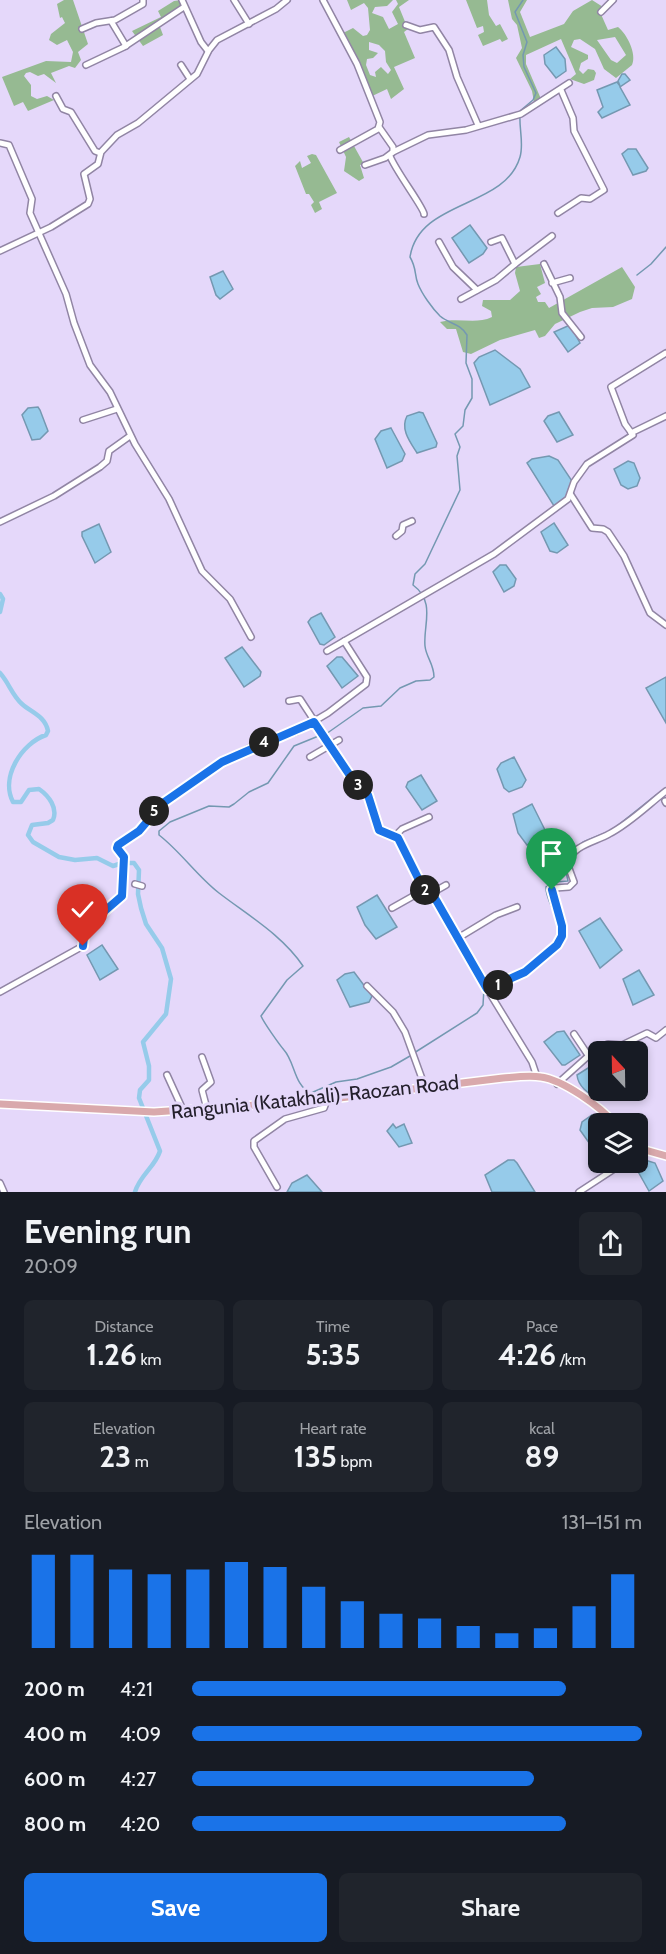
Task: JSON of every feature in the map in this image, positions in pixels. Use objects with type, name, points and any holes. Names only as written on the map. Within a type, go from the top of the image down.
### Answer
[{"type":"main road","name":"Rangunia (Katakhali)-Raozan Road","points":[[0,1104],[151,1112],[327,1100],[425,1087],[537,1077],[557,1083],[605,1113]]},
{"type":"main road","points":[[648,1152],[666,1156]]},
{"type":"street","points":[[82,29],[96,23],[111,21],[139,8],[143,0]]},
{"type":"street","points":[[182,0],[201,42],[208,51]]},
{"type":"street","points":[[234,0],[249,24]]},
{"type":"street","points":[[0,251],[88,204],[90,199],[83,177],[98,164],[100,153],[117,135],[138,123],[199,72],[208,51],[220,38],[276,9],[287,0]]},
{"type":"street","points":[[323,0],[364,79],[378,114],[380,127],[393,147],[391,154],[409,192],[423,207],[424,214]]},
{"type":"street","points":[[601,12],[613,0]]},
{"type":"street","points":[[86,65],[126,46],[184,7]]},
{"type":"street","points":[[111,21],[126,46]]},
{"type":"street","points":[[406,25],[420,30],[434,27],[449,50],[457,77],[478,125]]},
{"type":"street","points":[[181,65],[190,80]]},
{"type":"street","points":[[365,165],[428,135],[466,130],[521,114],[569,83]]},
{"type":"street","points":[[558,213],[581,198],[590,199],[604,190],[574,132],[573,118],[561,90]]},
{"type":"street","points":[[56,96],[63,109],[71,112],[93,148],[100,153]]},
{"type":"street","points":[[340,150],[380,127]]},
{"type":"street","points":[[0,143],[5,142],[11,149],[32,199],[30,213],[66,294],[90,365],[110,392],[130,436],[169,499],[202,571],[230,599],[251,637]]},
{"type":"street","points":[[461,299],[515,264],[552,236]]},
{"type":"street","points":[[491,242],[502,238],[515,264]]},
{"type":"street","points":[[439,242],[453,267],[477,290]]},
{"type":"street","points":[[544,264],[560,297],[562,313],[581,338]]},
{"type":"street","points":[[552,283],[570,278]]},
{"type":"street","points":[[327,651],[494,554],[559,507],[571,495],[574,482],[587,464],[633,435],[611,387],[666,353]]},
{"type":"street","points":[[83,420],[117,409]]},
{"type":"street","points":[[631,433],[666,416]]},
{"type":"street","points":[[0,522],[54,496],[100,467],[107,462],[109,451],[130,436]]},
{"type":"street","points":[[571,495],[592,528],[608,532],[624,556],[650,613],[666,625]]},
{"type":"street","points":[[396,536],[402,532],[403,525],[412,521]]},
{"type":"street","points":[[0,992],[83,946],[85,928],[121,898],[124,862],[117,848],[118,845],[139,831],[163,803],[225,760],[253,746],[296,732],[314,722],[368,681],[344,640]]},
{"type":"street","points":[[290,701],[300,699],[353,780],[368,795],[379,830],[398,838],[424,890],[432,893],[487,989],[520,1040],[537,1077]]},
{"type":"street","points":[[310,758],[339,740]]},
{"type":"street","points":[[487,989],[525,972],[557,945],[562,936],[562,926],[551,892],[555,888],[569,887],[574,882],[567,863],[569,857],[594,838],[608,835],[666,791]]},
{"type":"street","points":[[394,837],[402,829],[429,816]]},
{"type":"street","points":[[432,893],[446,885]]},
{"type":"street","points":[[392,908],[424,890]]},
{"type":"street","points":[[458,938],[496,915],[517,907]]},
{"type":"street","points":[[367,986],[393,1012],[405,1032],[425,1087]]},
{"type":"street","points":[[630,1041],[647,1033],[656,1038],[666,1030]]},
{"type":"street","points":[[557,1083],[588,1055],[573,1034]]},
{"type":"street","points":[[202,1057],[210,1078],[210,1084],[202,1090],[207,1108]]},
{"type":"street","points":[[166,1075],[183,1110]]},
{"type":"street","points":[[277,1187],[254,1147],[254,1141],[285,1119],[324,1108],[327,1100]]},
{"type":"street","points":[[579,1192],[608,1173]]},
{"type":"street","points":[[0,1183],[4,1192]]},
{"type":"green space","points":[[64,0],[73,0],[88,44],[78,52],[81,60],[75,68],[69,66],[51,73],[56,83],[44,74],[38,76],[30,72],[26,73],[24,76],[31,85],[31,96],[37,99],[47,96],[54,100],[28,111],[23,102],[14,106],[2,77],[46,61],[71,62],[73,52],[67,40],[57,45],[49,40],[51,34],[65,23],[62,17],[60,18],[57,4]]},
{"type":"green space","points":[[181,0],[183,8],[160,27],[163,35],[143,46],[132,31],[161,17],[158,11],[174,1]]},
{"type":"green space","points":[[347,0],[393,0],[387,6],[375,7],[372,13],[383,17],[389,29],[398,24],[392,12],[398,4],[396,0],[409,0],[399,7],[408,29],[404,32],[415,58],[394,67],[404,89],[391,99],[387,89],[368,98],[343,33],[353,28],[363,36],[367,35],[370,30],[368,8],[364,3],[351,10]],"holes":[[[369,42],[379,45],[385,51],[386,62],[391,70],[388,74],[381,67],[375,72],[376,77],[370,75],[366,65],[367,59],[373,58],[378,53],[369,50]]]},
{"type":"green space","points":[[466,0],[487,0],[489,15],[496,26],[500,24],[508,39],[502,42],[500,39],[483,46],[478,35],[484,32],[483,26],[477,28]]},
{"type":"green space","points":[[508,0],[527,0],[520,12],[530,37],[564,24],[573,11],[592,0],[603,7],[600,12],[608,30],[618,27],[628,39],[633,55],[632,65],[616,78],[604,69],[595,49],[580,39],[574,40],[571,47],[588,55],[588,59],[581,63],[579,70],[583,74],[588,69],[596,73],[594,80],[584,84],[570,79],[576,74],[561,39],[526,55],[526,64],[541,99],[534,102],[532,91],[516,58],[522,48],[517,25],[512,19]],"holes":[[[615,37],[626,55],[617,63],[611,60],[597,40]]]},
{"type":"green space","points":[[349,137],[364,164],[360,165],[364,178],[359,181],[344,171],[346,157],[339,142]]},
{"type":"green space","points":[[316,155],[337,193],[319,202],[322,209],[315,213],[311,205],[314,202],[309,194],[306,194],[295,166],[300,161],[302,168],[311,163],[307,156]]},
{"type":"green space","points":[[540,264],[545,283],[537,287],[541,294],[536,297],[538,302],[545,302],[549,308],[622,267],[635,287],[632,299],[613,307],[592,308],[580,312],[555,324],[545,336],[539,338],[535,330],[500,340],[471,354],[463,352],[456,329],[447,329],[440,322],[492,317],[491,311],[482,306],[483,300],[510,300],[520,291],[515,273],[516,267]]},
{"type":"water","points":[[556,47],[565,59],[566,71],[556,78],[545,64],[544,55]]},
{"type":"water","points":[[622,74],[630,80],[620,87],[630,105],[602,118],[598,112],[603,107],[597,90],[617,82],[620,86],[618,81]]},
{"type":"water","points":[[628,149],[636,149],[648,168],[646,171],[633,175],[622,154]]},
{"type":"water","points":[[470,225],[487,248],[483,254],[469,263],[452,238]]},
{"type":"water","points":[[223,271],[233,289],[220,299],[216,295],[210,277]]},
{"type":"water","points":[[570,325],[580,343],[568,352],[554,332]]},
{"type":"water","points":[[495,350],[520,369],[530,387],[490,405],[474,363],[479,357]]},
{"type":"water","points":[[38,407],[40,410],[48,431],[40,439],[32,440],[22,415],[28,408]]},
{"type":"water","points":[[559,412],[573,435],[557,442],[544,421],[548,416]]},
{"type":"water","points":[[423,413],[437,443],[436,447],[417,453],[407,435],[405,421],[407,416]]},
{"type":"water","points":[[391,428],[405,454],[402,461],[387,468],[375,439],[381,431]]},
{"type":"water","points":[[549,456],[558,460],[572,481],[567,496],[554,506],[527,463],[532,459]]},
{"type":"water","points":[[628,461],[634,463],[640,478],[637,486],[628,489],[621,485],[614,469]]},
{"type":"water","points":[[554,523],[568,545],[557,553],[550,551],[541,532]]},
{"type":"water","points":[[99,524],[111,552],[95,563],[82,532]]},
{"type":"water","points":[[500,565],[506,565],[516,579],[514,586],[504,592],[493,572]]},
{"type":"water","points":[[321,613],[335,637],[324,645],[320,644],[308,622]]},
{"type":"water","points":[[242,647],[261,672],[260,676],[244,687],[225,658]]},
{"type":"water","points":[[337,657],[342,657],[358,676],[342,688],[327,666]]},
{"type":"water","points":[[666,677],[666,723],[646,688]]},
{"type":"water","points":[[514,757],[526,780],[522,787],[509,792],[504,788],[497,769],[501,763]]},
{"type":"water","points":[[421,775],[437,801],[422,810],[406,787],[408,782]]},
{"type":"water","points":[[532,804],[546,832],[545,836],[527,845],[518,833],[513,814]]},
{"type":"water","points":[[377,895],[397,927],[376,939],[365,925],[357,907]]},
{"type":"water","points":[[600,918],[622,950],[600,968],[579,931]]},
{"type":"water","points":[[102,945],[118,969],[100,980],[87,955]]},
{"type":"water","points":[[639,970],[654,995],[633,1005],[623,979]]},
{"type":"water","points":[[354,972],[372,996],[369,1002],[350,1007],[337,980],[345,974]]},
{"type":"water","points":[[564,1031],[580,1055],[562,1065],[544,1042],[557,1032]]},
{"type":"water","points":[[588,1068],[588,1092],[582,1086],[577,1075]]},
{"type":"water","points":[[588,1118],[588,1141],[580,1130],[582,1122]]},
{"type":"water","points":[[393,1124],[396,1128],[404,1124],[412,1143],[399,1147],[387,1131]]},
{"type":"water","points":[[508,1160],[514,1160],[517,1163],[535,1192],[492,1192],[485,1175]]},
{"type":"water","points":[[648,1161],[655,1163],[663,1181],[649,1191],[639,1173],[648,1173]]},
{"type":"water","points":[[307,1175],[322,1192],[287,1192],[292,1183]]},
{"type":"waterway","points":[[520,111],[533,100],[536,93],[524,67],[523,55],[527,42],[515,12],[523,0]]},
{"type":"waterway","points":[[326,734],[363,708],[381,706],[400,688],[434,677],[425,646],[426,606],[420,592],[413,585],[415,574],[425,564],[460,490],[457,456],[460,447],[455,434],[463,426],[465,410],[472,398],[472,379],[466,363],[467,335],[461,328],[443,319],[431,305],[418,284],[410,257],[417,238],[429,224],[498,186],[511,174],[521,152],[520,115]]},
{"type":"waterway","points":[[637,275],[651,264],[666,247]]},
{"type":"waterway","points":[[0,594],[3,599],[0,612]]},
{"type":"waterway","points":[[0,673],[19,700],[41,718],[48,731],[22,753],[11,772],[9,782],[13,802],[21,802],[29,790],[39,789],[46,795],[53,807],[53,820],[32,825],[28,835],[33,842],[59,857],[75,860],[97,858],[113,866],[134,863],[139,870],[138,894],[146,924],[162,948],[171,979],[166,1014],[143,1042],[149,1066],[149,1080],[140,1090],[139,1098],[160,1151],[135,1192]]},
{"type":"waterway","points":[[321,735],[294,746],[268,783],[249,792],[234,804],[229,807],[209,806],[170,822],[159,831],[159,835],[219,893],[275,935],[303,966],[287,980],[261,1016],[288,1055],[305,1090],[311,1093],[336,1082],[357,1079],[391,1067],[410,1056]]},
{"type":"waterway","points":[[612,830],[656,795]]},
{"type":"waterway","points":[[536,959],[554,942],[558,933],[557,919],[548,899],[546,887],[555,882],[568,881],[563,858],[583,842],[605,833]]},
{"type":"waterway","points":[[414,1053],[477,1013],[483,1005],[484,988],[528,966]]},
{"type":"route","points":[[83,946],[82,933],[85,928],[122,896],[124,859],[117,848],[118,845],[139,831],[163,803],[222,762],[253,746],[296,732],[314,722],[353,780],[368,795],[372,803],[375,824],[379,830],[398,838],[424,890],[432,893],[443,910],[487,989],[525,972],[550,948],[557,945],[562,936],[562,926],[552,890]]}]
